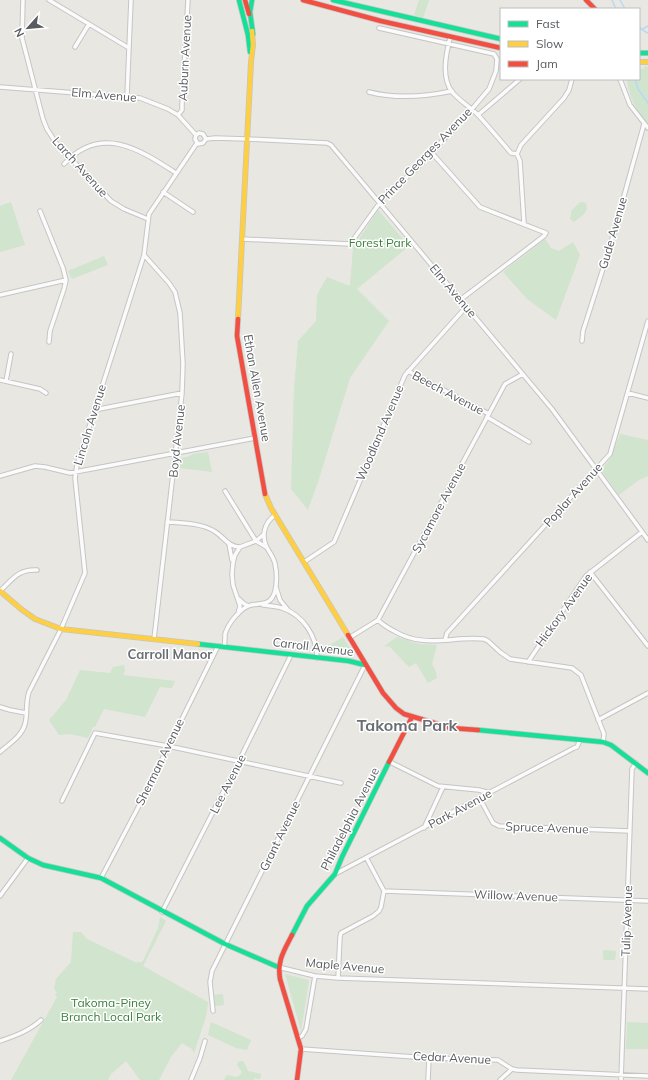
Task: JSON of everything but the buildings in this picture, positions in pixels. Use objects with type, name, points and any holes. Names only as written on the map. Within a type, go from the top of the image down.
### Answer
[{"type":"main road","name":"Ethan Allen Avenue","points":[[239,0],[248,34],[251,62]]},
{"type":"main road","name":"Ethan Allen Avenue","points":[[245,0],[253,34],[237,336],[255,438],[266,498],[365,665]]},
{"type":"main road","points":[[252,0],[250,9],[253,34]]},
{"type":"main road","points":[[303,0],[450,38],[500,48]]},
{"type":"main road","points":[[333,0],[500,39]]},
{"type":"main road","points":[[586,0],[594,8]]},
{"type":"main road","name":"Carroll Avenue","points":[[0,591],[33,618],[46,625],[60,629],[291,654],[350,661],[365,665],[384,695],[404,714],[451,728],[603,742],[611,745],[648,773]]},
{"type":"main road","name":"Philadelphia Avenue","points":[[278,967],[283,953],[307,906],[335,874],[342,857],[412,717]]},
{"type":"main road","name":"Maple Avenue","points":[[0,838],[28,858],[43,865],[101,878],[162,912],[225,944],[278,967]]},
{"type":"main road","points":[[278,967],[280,979],[301,1049],[298,1080]]},
{"type":"street","name":"Larch Avenue","points":[[23,0],[22,38],[47,130],[56,143],[111,201],[124,209],[148,219]]},
{"type":"street","points":[[48,0],[129,48]]},
{"type":"street","points":[[127,96],[131,0]]},
{"type":"street","name":"Auburn Avenue","points":[[178,115],[182,110],[188,0]]},
{"type":"street","points":[[75,47],[89,24]]},
{"type":"street","name":"Prince Georges Avenue","points":[[242,239],[350,244],[384,197],[432,153],[489,89],[496,72],[497,59],[494,54],[379,28]]},
{"type":"street","points":[[450,38],[445,62],[445,70],[447,80],[452,91],[478,115],[511,153],[517,154]]},
{"type":"street","name":"Prince Georges Avenue","points":[[478,115],[519,80]]},
{"type":"street","points":[[524,223],[520,162],[517,154],[521,145],[564,98],[569,90],[572,80]]},
{"type":"street","points":[[620,80],[630,105],[648,128]]},
{"type":"street","name":"Elm Avenue","points":[[0,87],[140,98],[155,102],[178,115],[196,135]]},
{"type":"street","points":[[369,92],[386,96],[401,97],[452,91]]},
{"type":"street","name":"Gude Avenue","points":[[582,341],[583,331],[609,250],[644,124]]},
{"type":"street","points":[[199,133],[203,134],[206,139],[201,144],[197,143],[195,139],[196,135],[199,133]]},
{"type":"street","name":"Elm Avenue","points":[[206,139],[247,139],[327,143],[331,145],[552,409],[648,540]]},
{"type":"street","points":[[64,164],[88,146],[96,143],[113,142],[138,150],[176,173]]},
{"type":"street","name":"Lincoln Avenue","points":[[0,752],[21,733],[26,722],[26,701],[29,692],[60,629],[85,573],[76,478],[77,465],[144,255],[149,214],[197,143]]},
{"type":"street","points":[[432,153],[480,207],[524,223],[546,233],[460,300]]},
{"type":"street","points":[[163,192],[193,212]]},
{"type":"street","points":[[40,211],[64,268],[66,280],[50,331],[49,342]]},
{"type":"street","name":"Boyd Avenue","points":[[144,255],[175,292],[180,313],[183,364],[182,393],[176,453],[154,639]]},
{"type":"street","points":[[0,295],[66,280]]},
{"type":"street","name":"Woodland Avenue","points":[[304,562],[334,542],[405,375],[466,307]]},
{"type":"street","name":"Poplar Avenue","points":[[445,640],[447,633],[611,451],[648,321]]},
{"type":"street","points":[[6,381],[11,354]]},
{"type":"street","name":"Beech Avenue","points":[[408,371],[488,415],[530,442]]},
{"type":"street","name":"Sycamore Avenue","points":[[349,638],[378,620],[505,384],[523,374]]},
{"type":"street","points":[[0,380],[40,389],[46,392]]},
{"type":"street","points":[[94,410],[182,393]]},
{"type":"street","points":[[628,393],[648,398]]},
{"type":"street","points":[[0,476],[35,466],[70,473],[255,438]]},
{"type":"street","points":[[225,491],[254,541],[266,547]]},
{"type":"street","points":[[263,604],[271,599],[275,594],[276,565],[266,547],[264,534],[266,525],[275,515]]},
{"type":"street","points":[[167,522],[197,525],[214,530],[229,544],[236,547],[240,547],[254,541],[264,534]]},
{"type":"street","name":"Hickory Avenue","points":[[528,662],[586,576],[642,532]]},
{"type":"street","points":[[229,544],[233,564],[233,585],[238,596],[243,603],[248,606]]},
{"type":"street","points":[[233,564],[235,555],[240,547]]},
{"type":"street","points":[[0,591],[20,572],[37,570]]},
{"type":"street","points":[[590,572],[648,646]]},
{"type":"street","points":[[276,586],[280,600],[289,611]]},
{"type":"street","points":[[238,596],[240,606],[238,615]]},
{"type":"street","points":[[224,647],[226,633],[238,615],[248,606],[263,604],[289,611],[300,618],[314,640],[317,648],[317,658]]},
{"type":"street","points":[[378,620],[402,636],[411,640],[484,639],[510,659],[572,668],[581,675],[604,734],[603,742]]},
{"type":"street","name":"Sherman Avenue","points":[[101,878],[218,646]]},
{"type":"street","name":"Lee Avenue","points":[[162,912],[239,761],[291,654]]},
{"type":"street","name":"Grant Avenue","points":[[213,1011],[210,976],[365,665]]},
{"type":"street","points":[[598,720],[648,693]]},
{"type":"street","points":[[0,707],[26,712]]},
{"type":"street","points":[[62,800],[95,733],[168,746],[310,775],[341,783]]},
{"type":"street","name":"Park Avenue","points":[[335,874],[367,859],[577,747],[580,740]]},
{"type":"street","points":[[390,762],[438,786],[479,790],[490,793]]},
{"type":"street","name":"Tulip Avenue","points":[[621,1080],[632,769],[636,763]]},
{"type":"street","points":[[424,829],[443,787]]},
{"type":"street","name":"Spruce Avenue","points":[[480,799],[494,823],[500,826],[630,831]]},
{"type":"street","points":[[0,896],[28,858]]},
{"type":"street","points":[[338,978],[341,933],[379,911],[381,907],[384,891],[367,859]]},
{"type":"street","name":"Willow Avenue","points":[[384,891],[648,901]]},
{"type":"street","name":"Maple Avenue","points":[[278,967],[315,976],[338,978],[648,989]]},
{"type":"street","points":[[298,1038],[302,1036],[306,1030],[315,976]]},
{"type":"street","points":[[0,1041],[35,1026],[41,1020]]},
{"type":"street","points":[[191,1080],[205,1041]]},
{"type":"street","name":"Cedar Avenue","points":[[301,1049],[429,1058],[498,1060],[512,1069],[517,1070],[648,1076]]},
{"type":"street","points":[[428,1080],[429,1058]]},
{"type":"street","points":[[500,1080],[512,1069]]},
{"type":"green space","points":[[419,0],[429,0],[423,18],[414,15]]},
{"type":"green space","points":[[644,66],[648,67],[648,126],[634,104],[627,80],[640,80],[640,68],[644,69]]},
{"type":"green space","points":[[11,202],[25,245],[0,252],[0,206]]},
{"type":"green space","points":[[580,202],[586,203],[587,209],[583,215],[574,222],[570,219],[572,210]]},
{"type":"green space","name":"Forest Park","points":[[378,210],[409,246],[357,289],[389,321],[350,378],[308,510],[291,489],[294,389],[298,341],[316,321],[317,295],[327,277],[350,286],[353,248]]},
{"type":"green space","points":[[545,239],[551,248],[559,251],[573,242],[580,255],[556,320],[527,299],[503,272]]},
{"type":"green space","points":[[104,256],[108,265],[72,279],[68,271]]},
{"type":"green space","points":[[620,434],[648,440],[648,476],[639,480],[619,495],[603,473],[603,468],[610,459]]},
{"type":"green space","points":[[208,452],[212,472],[179,468],[182,458],[193,454]]},
{"type":"green space","points":[[343,637],[351,650],[350,654],[322,652],[321,650]]},
{"type":"green space","points":[[397,637],[419,644],[437,645],[432,664],[437,678],[428,683],[416,663],[409,667],[390,647],[384,646]]},
{"type":"green space","points":[[124,665],[125,670],[123,675],[175,681],[172,688],[160,687],[145,717],[104,709],[88,738],[70,734],[59,735],[49,720],[66,700],[80,670],[110,673],[113,667]]},
{"type":"green space","name":"Takoma-Piney Branch Local Park","points":[[160,917],[166,921],[143,966],[208,1002],[206,1017],[194,1053],[192,1049],[182,1043],[171,1057],[159,1080],[140,1080],[126,1061],[111,1074],[108,1080],[11,1080],[57,997],[55,995],[57,992],[54,989],[56,979],[71,962],[73,932],[81,932],[87,939],[137,963],[138,961],[140,963],[143,961],[158,928]]},
{"type":"green space","points":[[603,950],[616,951],[615,960],[604,960]]},
{"type":"green space","points":[[285,974],[309,980],[301,1031]]},
{"type":"green space","points":[[223,994],[224,1005],[215,1006],[214,995]]},
{"type":"green space","points":[[211,1022],[251,1040],[247,1050],[236,1048],[208,1035]]},
{"type":"green space","points":[[627,1022],[648,1023],[648,1049],[626,1049]]},
{"type":"green space","points":[[238,1062],[244,1062],[248,1071],[261,1074],[260,1079],[224,1080],[227,1075],[237,1077],[240,1075],[242,1072],[237,1065]]},
{"type":"waterway","points":[[612,0],[616,8]]},
{"type":"waterway","points":[[620,0],[624,8]]},
{"type":"waterway","points":[[643,29],[648,26]]},
{"type":"waterway","points":[[640,28],[648,33]]},
{"type":"waterway","points":[[635,80],[638,89],[648,103]]},
{"type":"traffic: fast","points":[[239,0],[248,35],[250,52]]},
{"type":"traffic: fast","points":[[252,0],[250,12],[253,34]]},
{"type":"traffic: fast","points":[[333,0],[500,39]]},
{"type":"traffic: fast","points":[[640,53],[648,53]]},
{"type":"traffic: fast","points":[[198,644],[349,661],[365,665]]},
{"type":"traffic: fast","points":[[478,730],[603,742],[611,745],[648,773]]},
{"type":"traffic: fast","points":[[292,935],[307,906],[335,874],[389,762]]},
{"type":"traffic: fast","points":[[0,838],[28,858],[43,865],[101,878],[225,944],[278,967]]},
{"type":"traffic: slow","points":[[238,319],[253,45],[252,31]]},
{"type":"traffic: slow","points":[[640,62],[648,62]]},
{"type":"traffic: slow","points":[[265,494],[271,508],[348,635]]},
{"type":"traffic: slow","points":[[0,591],[35,619],[61,629],[198,644]]},
{"type":"traffic: jam","points":[[245,0],[249,14]]},
{"type":"traffic: jam","points":[[303,0],[381,21],[500,48]]},
{"type":"traffic: jam","points":[[586,0],[594,8]]},
{"type":"traffic: jam","points":[[238,319],[237,336],[265,494]]},
{"type":"traffic: jam","points":[[348,635],[383,693],[396,708],[404,714],[451,728],[478,730]]},
{"type":"traffic: jam","points":[[389,762],[412,717]]},
{"type":"traffic: jam","points":[[292,935],[280,961],[279,972],[301,1049],[297,1080]]},
{"type":"district","name":"Carroll Manor","points":[[170,654]]},
{"type":"district","name":"Takoma Park","points":[[407,725]]}]
